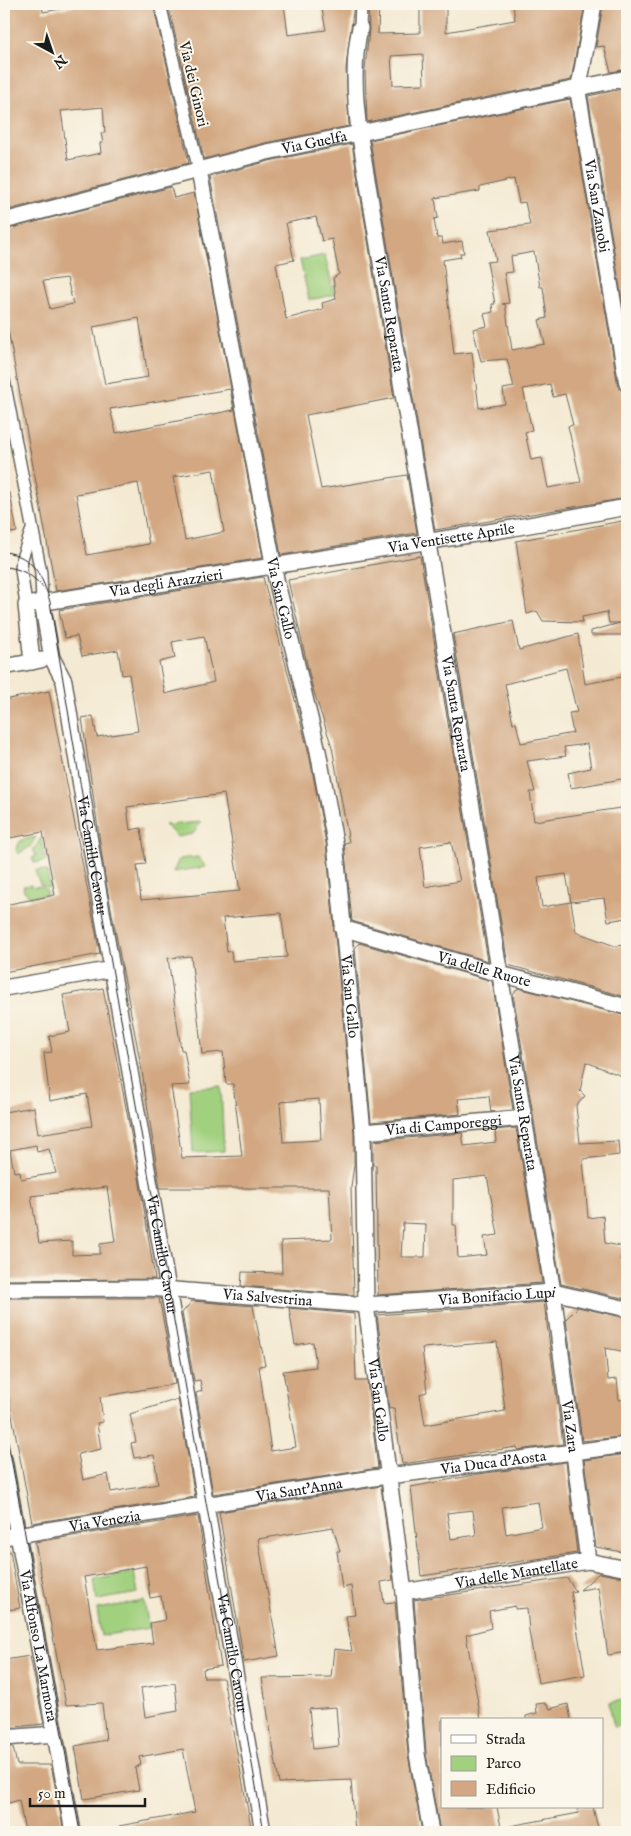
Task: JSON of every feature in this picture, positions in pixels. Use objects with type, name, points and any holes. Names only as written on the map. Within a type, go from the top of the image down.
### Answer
[{"type":"street","name":"Via dei Ginori","points":[[160,4],[199,171]]},
{"type":"street","points":[[360,28],[361,4]]},
{"type":"street","points":[[578,88],[594,4]]},
{"type":"street","name":"Via Santa Reparata","points":[[360,28],[357,43],[356,75],[360,133],[553,1292]]},
{"type":"street","name":"Via Guelfa","points":[[4,221],[268,152],[627,78]]},
{"type":"street","name":"Via San Zanobi","points":[[578,88],[627,384]]},
{"type":"street","name":"Via San Gallo","points":[[199,171],[274,566],[328,798],[335,842],[363,1132],[366,1305],[404,1592],[417,1754],[431,1832]]},
{"type":"street","points":[[4,380],[41,572],[42,603]]},
{"type":"street","name":"Via Ventisette Aprile","points":[[274,566],[627,507]]},
{"type":"street","points":[[31,523],[30,537],[22,558],[21,570],[32,662]]},
{"type":"street","name":"Via degli Arazzieri","points":[[26,605],[274,566]]},
{"type":"street","name":"Via Camillo Cavour","points":[[42,603],[52,658],[62,676],[263,1832]]},
{"type":"street","points":[[4,667],[52,658]]},
{"type":"street","name":"Via delle Ruote","points":[[342,928],[500,974],[627,1007]]},
{"type":"street","points":[[4,988],[113,969]]},
{"type":"street","name":"Via di Camporeggi","points":[[363,1132],[525,1118]]},
{"type":"street","name":"Via Salvestrina","points":[[4,1288],[170,1289],[366,1305]]},
{"type":"street","name":"Via Bonifacio Lupi","points":[[366,1305],[553,1292],[627,1309]]},
{"type":"street","name":"Via Zara","points":[[553,1292],[588,1561]]},
{"type":"street","name":"Via Duca d'Aosta","points":[[390,1476],[627,1444]]},
{"type":"street","name":"Via Alfonso La Marmora","points":[[4,1459],[11,1536],[55,1734],[73,1832]]},
{"type":"street","name":"Via Sant'Anna","points":[[207,1504],[390,1476]]},
{"type":"street","name":"Via Venezia","points":[[11,1536],[207,1504]]},
{"type":"street","name":"Via delle Mantellate","points":[[404,1592],[588,1561],[627,1569]]},
{"type":"street","points":[[4,1738],[55,1734]]},
{"type":"green space","points":[[325,255],[334,295],[309,300],[300,260]]},
{"type":"green space","points":[[201,822],[193,834],[177,837],[165,825]]},
{"type":"green space","points":[[36,837],[30,847],[18,854],[16,849],[21,840]]},
{"type":"green space","points":[[41,838],[45,861],[34,863],[32,858],[36,856],[33,850]]},
{"type":"green space","points":[[198,857],[206,867],[173,872],[179,859]]},
{"type":"green space","points":[[35,871],[47,871],[50,887],[47,888],[40,884]]},
{"type":"green space","points":[[31,885],[33,887],[41,886],[46,890],[47,894],[31,897],[24,891],[23,886]]},
{"type":"green space","points":[[221,1086],[224,1151],[193,1153],[189,1088]]},
{"type":"green space","points":[[134,1572],[138,1593],[97,1600],[94,1580]]},
{"type":"green space","points":[[144,1601],[149,1628],[101,1636],[97,1609]]},
{"type":"green space","points":[[627,1699],[627,1724],[614,1727],[609,1703]]},
{"type":"building","points":[[4,4],[42,4],[43,12],[72,7],[72,4],[153,4],[189,163],[4,211]],"holes":[[[103,107],[105,133],[101,133],[103,143],[100,143],[101,153],[68,160],[61,111]]]},
{"type":"building","points":[[168,4],[284,4],[288,35],[326,30],[321,4],[354,4],[346,68],[349,126],[265,143],[204,159]]},
{"type":"building","points":[[368,4],[379,4],[378,34],[420,33],[420,4],[446,4],[446,32],[515,20],[513,4],[585,4],[571,80],[367,122],[365,69],[369,30]],"holes":[[[423,54],[424,84],[393,85],[391,56]]]},
{"type":"building","points":[[603,4],[627,4],[627,69],[611,72],[604,46],[596,47]]},
{"type":"building","points":[[627,88],[627,329],[588,96]]},
{"type":"building","points":[[570,99],[618,386],[623,392],[627,425],[627,498],[435,530],[370,140]],"holes":[[[514,179],[519,203],[525,202],[530,225],[490,230],[496,261],[487,262],[495,304],[492,304],[493,312],[484,314],[487,326],[473,329],[481,361],[507,359],[514,387],[503,389],[505,404],[479,408],[472,352],[454,354],[443,260],[461,257],[460,253],[464,253],[462,241],[443,244],[442,238],[437,238],[434,219],[438,218],[435,198],[480,191],[480,187]],[[534,252],[540,287],[543,287],[547,318],[539,320],[545,344],[512,350],[505,304],[502,304],[509,303],[504,273],[513,272],[511,256]],[[550,384],[553,397],[565,394],[573,425],[568,426],[581,482],[548,488],[542,458],[531,460],[525,432],[532,430],[523,389]]]},
{"type":"building","points":[[352,144],[394,398],[306,415],[321,489],[407,475],[417,533],[281,555],[210,177],[269,161]],"holes":[[[316,217],[322,241],[332,239],[339,274],[333,278],[336,299],[322,303],[323,309],[286,319],[276,264],[294,260],[286,223]]]},
{"type":"building","points":[[171,187],[174,198],[194,193],[263,558],[56,591],[4,308],[4,230]],"holes":[[[67,278],[73,304],[50,309],[43,281]],[[139,318],[148,377],[105,384],[93,327]],[[230,389],[234,410],[116,433],[110,409]],[[213,470],[224,532],[185,540],[173,477]],[[138,483],[149,544],[87,555],[76,494]]]},
{"type":"building","points":[[10,493],[17,532],[4,534],[4,494]]},
{"type":"building","points":[[627,520],[627,635],[591,635],[591,631],[620,623],[609,623],[607,612],[582,617],[583,622],[543,621],[537,611],[527,614],[516,541]]},
{"type":"building","points":[[420,556],[488,961],[352,921],[344,843],[349,842],[332,747],[312,686],[288,580]],"holes":[[[451,842],[460,881],[425,887],[420,847]]]},
{"type":"building","points":[[263,577],[309,754],[326,843],[354,1133],[354,1165],[351,1187],[354,1295],[241,1286],[242,1272],[282,1273],[281,1241],[332,1239],[329,1188],[160,1188],[142,1071],[105,877],[82,718],[93,716],[97,737],[138,731],[129,674],[122,675],[118,650],[82,656],[77,636],[65,638],[59,610]],"holes":[[[204,636],[214,682],[165,694],[159,662],[175,658],[172,642]],[[224,794],[240,891],[141,900],[137,865],[146,864],[141,828],[130,830],[127,807]],[[281,913],[287,957],[232,961],[231,951],[227,952],[223,918]],[[191,956],[202,1054],[223,1052],[226,1084],[233,1084],[242,1156],[182,1158],[171,1086],[190,1085],[184,1050],[181,1050],[168,958]],[[319,1099],[321,1140],[283,1142],[280,1102]]]},
{"type":"building","points":[[513,621],[519,650],[578,634],[585,684],[627,676],[627,778],[571,788],[568,773],[591,768],[587,744],[564,747],[566,756],[527,761],[535,792],[530,792],[534,821],[627,807],[627,918],[608,921],[604,898],[571,902],[576,932],[615,946],[627,945],[627,997],[508,965],[453,634]],"holes":[[[566,668],[577,712],[569,713],[573,733],[521,743],[516,723],[513,723],[505,684]],[[566,874],[571,902],[542,907],[538,878]]]},
{"type":"building","points":[[49,691],[100,954],[4,972],[4,905],[55,895],[43,832],[4,839],[4,700]]},
{"type":"building","points":[[359,943],[492,981],[513,1110],[491,1112],[489,1096],[458,1099],[460,1114],[371,1122],[355,948]]},
{"type":"building","points":[[103,988],[137,1165],[155,1279],[4,1280],[4,1112],[34,1107],[38,1134],[92,1126],[87,1094],[50,1101],[44,1053],[52,1052],[49,1036],[70,1032],[63,995]],"holes":[[[36,1145],[37,1152],[49,1149],[56,1173],[21,1179],[20,1171],[14,1172],[10,1150]],[[107,1187],[115,1242],[100,1244],[100,1254],[72,1255],[72,1241],[39,1243],[31,1196]]]},
{"type":"building","points":[[518,988],[627,1016],[627,1078],[586,1062],[580,1091],[585,1096],[576,1106],[580,1143],[618,1141],[619,1155],[583,1159],[588,1218],[603,1216],[605,1243],[624,1247],[620,1260],[627,1262],[627,1299],[561,1284],[513,994]]},
{"type":"building","points":[[516,1128],[542,1283],[378,1295],[376,1165],[373,1165],[373,1141],[462,1133],[464,1146],[496,1142],[495,1130]],"holes":[[[487,1176],[498,1235],[484,1237],[487,1255],[458,1258],[456,1225],[453,1225],[453,1180]],[[403,1223],[426,1224],[425,1257],[401,1257]]]},
{"type":"building","points":[[4,1298],[159,1298],[175,1384],[100,1397],[103,1422],[97,1423],[101,1449],[78,1454],[83,1480],[108,1474],[111,1492],[158,1484],[154,1455],[134,1458],[131,1443],[136,1442],[130,1414],[178,1399],[195,1497],[32,1523],[4,1372]]},
{"type":"building","points":[[192,1301],[253,1306],[265,1365],[259,1366],[271,1451],[296,1447],[283,1371],[316,1367],[313,1342],[295,1345],[289,1308],[354,1314],[356,1381],[367,1381],[378,1468],[213,1494],[196,1393],[202,1391],[200,1380],[194,1381],[182,1313]]},
{"type":"building","points":[[544,1302],[563,1444],[518,1450],[517,1447],[402,1464],[394,1408],[389,1409],[377,1315]],"holes":[[[497,1342],[505,1411],[425,1425],[420,1394],[427,1392],[422,1348]]]},
{"type":"building","points":[[578,1307],[627,1318],[627,1352],[605,1348],[608,1380],[617,1379],[619,1400],[627,1399],[627,1436],[582,1441],[566,1319]]},
{"type":"building","points":[[627,1454],[627,1553],[596,1547],[584,1460]]},
{"type":"building","points":[[566,1462],[577,1553],[421,1576],[411,1487],[479,1474]],"holes":[[[538,1502],[542,1527],[506,1534],[502,1507]],[[473,1510],[476,1535],[451,1539],[447,1513]]]},
{"type":"building","points":[[381,1486],[393,1580],[381,1582],[384,1603],[395,1602],[408,1755],[422,1832],[355,1832],[351,1780],[279,1783],[262,1678],[331,1677],[334,1649],[352,1651],[346,1616],[355,1615],[351,1586],[342,1588],[337,1551],[340,1551],[333,1527],[258,1539],[279,1656],[244,1662],[219,1512]],"holes":[[[336,1707],[339,1746],[313,1749],[309,1709]]]},
{"type":"building","points":[[198,1516],[221,1666],[203,1669],[204,1678],[223,1678],[252,1832],[119,1832],[119,1826],[195,1812],[183,1749],[139,1757],[141,1764],[135,1768],[139,1790],[84,1799],[75,1746],[106,1740],[102,1703],[66,1705],[35,1542]],"holes":[[[146,1566],[150,1598],[161,1596],[165,1620],[150,1623],[153,1643],[97,1650],[84,1577]],[[175,1683],[178,1711],[145,1717],[141,1688]]]},
{"type":"building","points":[[10,1551],[20,1608],[8,1610],[7,1605],[4,1606],[4,1552]]},
{"type":"building","points":[[599,1573],[627,1578],[627,1652],[608,1655],[598,1587],[580,1590]]},
{"type":"building","points":[[567,1578],[576,1591],[571,1592],[585,1675],[538,1683],[527,1608],[515,1609],[515,1606],[489,1611],[491,1628],[466,1635],[481,1718],[441,1718],[441,1808],[497,1808],[502,1832],[440,1832],[426,1753],[414,1600]]},
{"type":"building","points":[[30,1656],[44,1724],[4,1728],[4,1660]]},
{"type":"building","points":[[546,1703],[550,1709],[568,1704],[571,1718],[526,1718],[526,1716],[537,1713],[536,1704]]},
{"type":"building","points":[[4,1747],[13,1747],[17,1765],[51,1765],[64,1832],[25,1832],[19,1800],[9,1803],[4,1797]]},
{"type":"building","points":[[577,1808],[593,1808],[599,1832],[511,1832],[510,1826],[579,1813]]},
{"type":"tram line","points":[[4,552],[22,558],[35,569],[44,584],[50,602],[93,860],[264,1832]]},
{"type":"tram line","points":[[4,567],[10,567],[26,573],[44,589]]},
{"type":"tram line","points":[[4,1420],[80,1832]]}]
